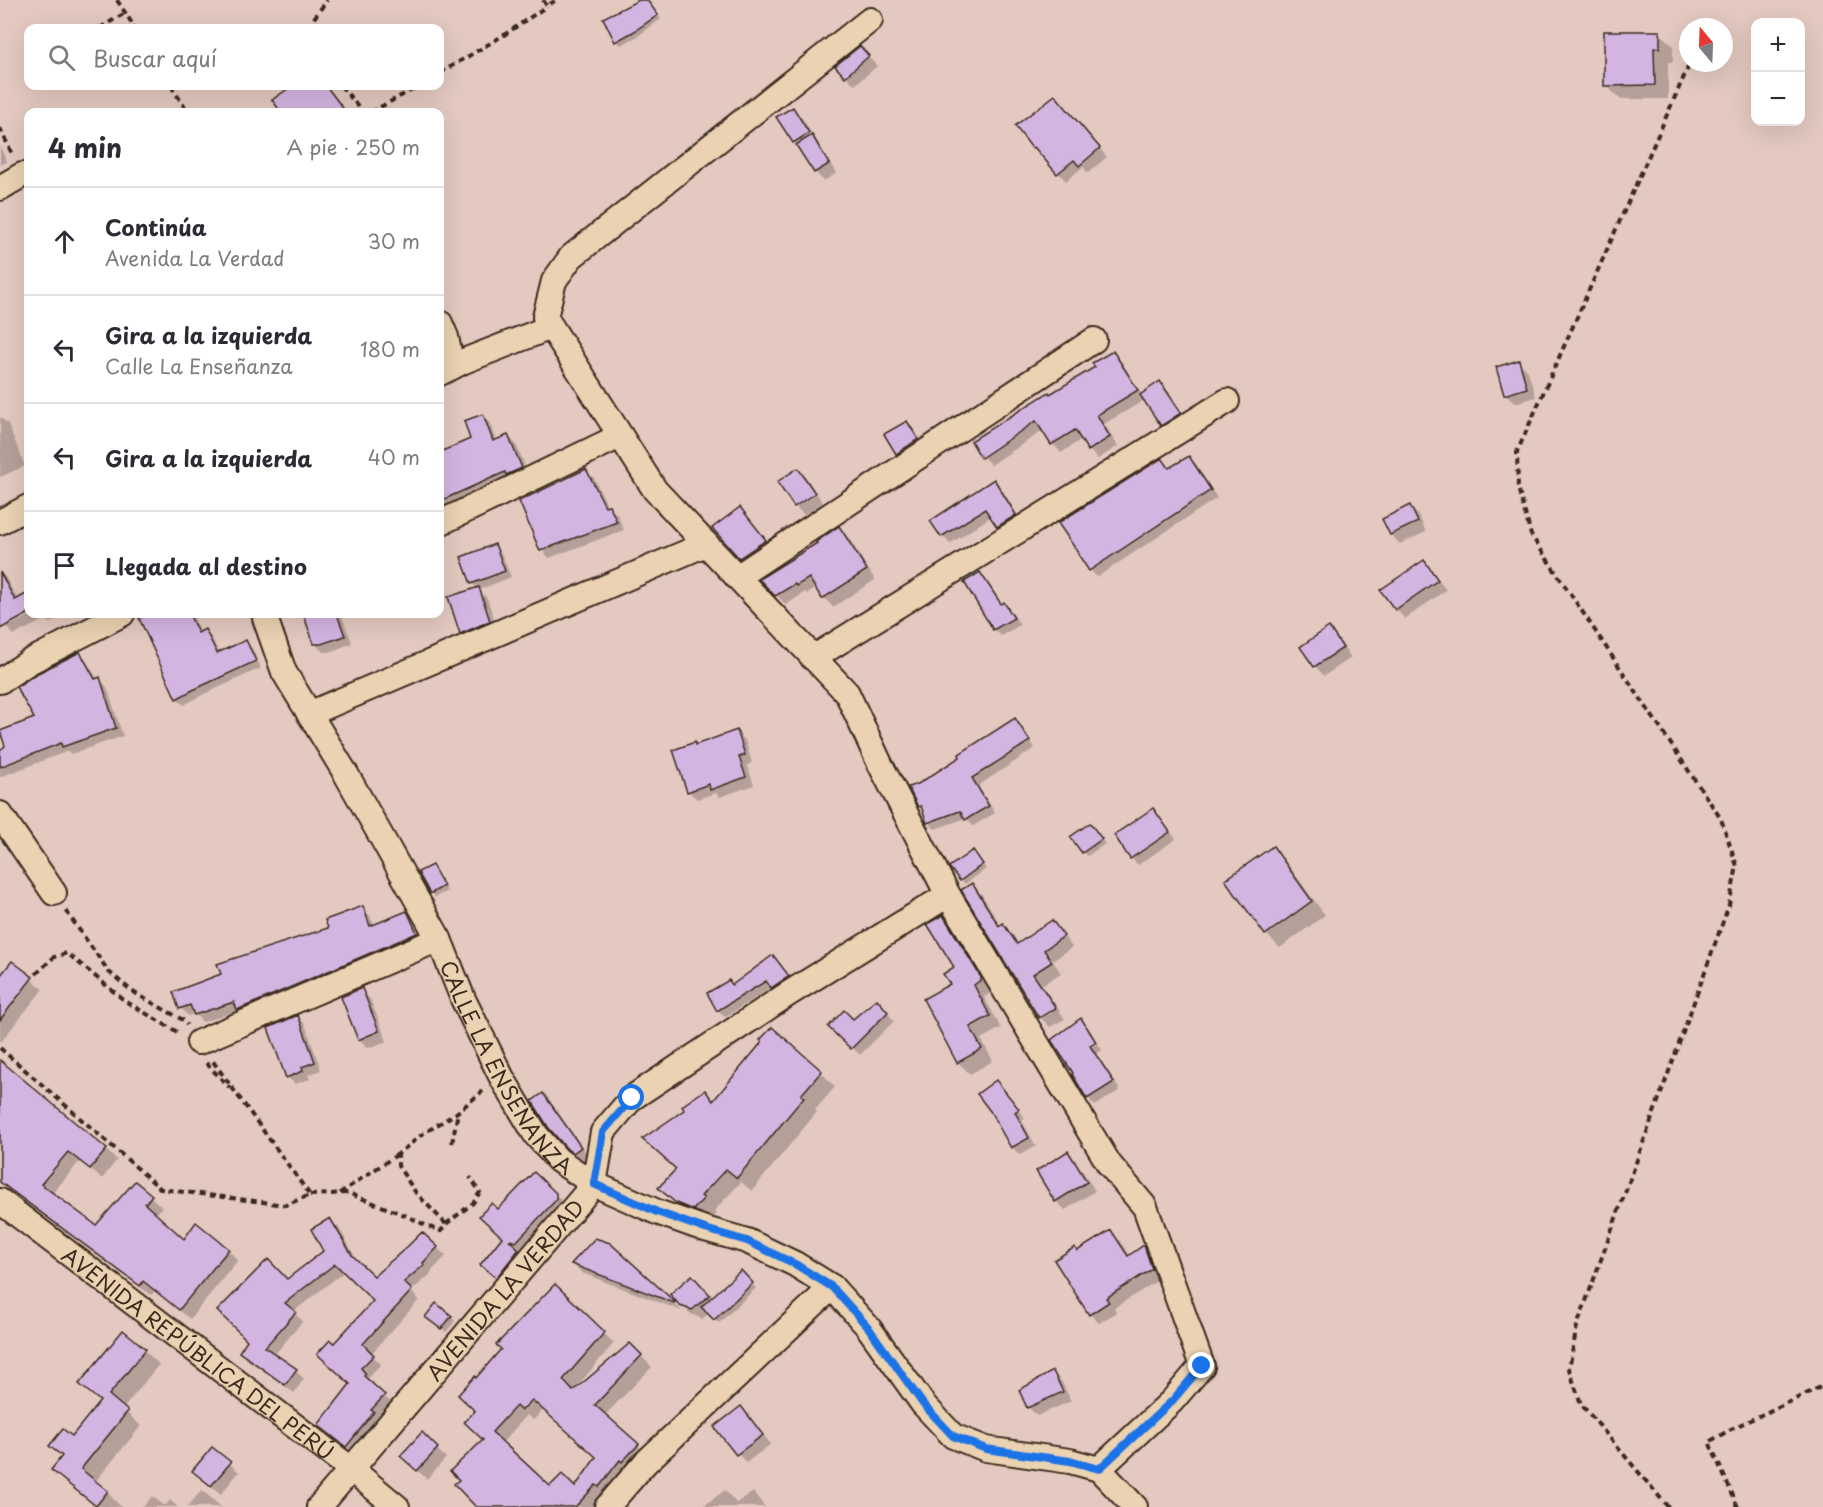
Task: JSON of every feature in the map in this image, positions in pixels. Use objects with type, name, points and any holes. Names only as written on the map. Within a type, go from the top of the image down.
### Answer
[{"type":"street","points":[[870,20],[571,257],[554,281],[545,317],[655,490],[847,693],[880,764],[948,895],[1109,1164],[1145,1207],[1202,1366],[1172,1401],[1099,1469],[1135,1507]]},
{"type":"street","points":[[0,188],[22,175]]},
{"type":"street","points":[[444,332],[446,370],[551,327]]},
{"type":"street","points":[[737,577],[1094,340]]},
{"type":"street","points":[[813,658],[1227,401]]},
{"type":"street","points":[[444,522],[620,436]]},
{"type":"street","points":[[0,522],[24,509]]},
{"type":"street","points":[[309,714],[706,544]]},
{"type":"street","points":[[0,681],[29,662],[114,618]]},
{"type":"street","name":"CALLE LA ENSEÑANZA","points":[[265,618],[284,672],[346,774],[439,939],[463,999],[502,1078],[536,1135],[558,1160],[594,1184],[657,1212],[747,1241],[795,1264],[832,1287],[868,1327],[923,1404],[953,1436],[986,1449],[1070,1461],[1099,1469]]},
{"type":"street","points":[[0,814],[54,893]]},
{"type":"street","name":"AVENIDA LA VERDAD","points":[[319,1507],[594,1184],[603,1132],[632,1098],[788,994],[948,895]]},
{"type":"street","points":[[194,1045],[439,939]]},
{"type":"street","name":"AVENIDA REPÚBLICA DEL PERÚ","points":[[0,1201],[398,1507]]},
{"type":"street","points":[[607,1507],[645,1463],[832,1287]]},
{"type":"path","points":[[117,0],[132,24]]},
{"type":"path","points":[[313,24],[312,21],[327,0]]},
{"type":"path","points":[[543,0],[547,6]]},
{"type":"path","points":[[444,71],[504,35],[556,0]]},
{"type":"path","points":[[107,24],[125,13]]},
{"type":"path","points":[[1668,1507],[1581,1404],[1569,1369],[1577,1326],[1729,905],[1737,866],[1721,819],[1531,535],[1518,488],[1516,452],[1686,72]]},
{"type":"path","points":[[174,90],[185,108]]},
{"type":"path","points":[[344,90],[360,108]]},
{"type":"path","points":[[378,108],[412,90]]},
{"type":"path","points":[[54,893],[109,972],[133,992],[183,1020],[194,1045],[243,1102]]},
{"type":"path","points":[[36,974],[54,957],[67,953],[125,1001],[194,1045],[243,1102],[310,1195]]},
{"type":"path","points":[[0,1048],[161,1189],[286,1205],[310,1195],[348,1193],[441,1231],[446,1224],[473,1203],[480,1192],[470,1177]]},
{"type":"path","points":[[340,1193],[459,1111],[502,1078]]},
{"type":"path","points":[[452,1143],[459,1111]]},
{"type":"path","points":[[398,1154],[398,1166],[416,1193],[446,1224]]},
{"type":"path","points":[[1738,1507],[1709,1442],[1733,1428],[1823,1386]]},
{"type":"building","points":[[639,0],[647,0],[658,15],[615,42],[603,18]]},
{"type":"building","points":[[1604,31],[1660,31],[1660,48],[1654,48],[1655,85],[1604,86]]},
{"type":"building","points":[[860,46],[869,56],[845,77],[835,66]]},
{"type":"building","points":[[286,90],[329,90],[343,108],[278,108],[272,100]]},
{"type":"building","points":[[1055,95],[1100,148],[1079,166],[1074,160],[1057,174],[1015,126]]},
{"type":"building","points":[[793,107],[809,133],[793,143],[776,117]]},
{"type":"building","points":[[812,135],[829,164],[814,173],[796,145]]},
{"type":"building","points":[[1113,351],[1138,390],[1097,415],[1110,437],[1088,451],[1075,430],[1051,445],[1036,421],[981,458],[971,441],[1049,392],[1050,394],[1095,367],[1092,363]]},
{"type":"building","points":[[1519,360],[1527,388],[1504,395],[1496,367]]},
{"type":"building","points":[[1160,381],[1181,413],[1161,426],[1140,395]]},
{"type":"building","points":[[483,414],[493,441],[508,435],[522,468],[506,475],[505,472],[444,499],[444,450],[470,439],[464,421]]},
{"type":"building","points":[[907,421],[918,439],[896,454],[884,434]]},
{"type":"building","points":[[1189,456],[1211,490],[1089,571],[1058,523],[1162,458],[1169,468]]},
{"type":"building","points":[[798,468],[815,493],[794,507],[777,482]]},
{"type":"building","points":[[586,469],[605,506],[609,505],[617,522],[540,551],[519,501]]},
{"type":"building","points":[[994,479],[1016,515],[997,527],[985,509],[941,537],[930,521]]},
{"type":"building","points":[[1410,505],[1418,522],[1390,535],[1382,519]]},
{"type":"building","points":[[740,507],[766,540],[739,558],[712,528]]},
{"type":"building","points":[[839,526],[867,570],[822,599],[809,578],[775,596],[759,579],[817,543]]},
{"type":"building","points":[[495,544],[505,571],[471,584],[461,557]]},
{"type":"building","points":[[1424,560],[1438,580],[1395,610],[1380,590]]},
{"type":"building","points":[[0,572],[15,600],[24,595],[24,616],[0,629]]},
{"type":"building","points":[[980,572],[1001,604],[1004,602],[1014,618],[993,630],[964,582]]},
{"type":"building","points":[[479,587],[490,621],[460,634],[448,597]]},
{"type":"building","points":[[139,618],[191,618],[198,633],[205,629],[217,653],[246,640],[256,661],[176,699]]},
{"type":"building","points":[[304,618],[338,618],[345,636],[314,644]]},
{"type":"building","points":[[1329,627],[1343,648],[1314,667],[1300,647]]},
{"type":"building","points":[[80,652],[95,679],[100,677],[116,728],[62,747],[61,743],[0,767],[0,750],[5,746],[0,731],[34,718],[16,687],[36,674]]},
{"type":"building","points":[[1015,718],[1030,741],[972,778],[989,806],[965,820],[960,811],[927,823],[921,806],[918,807],[908,787],[918,784],[960,757],[959,754]]},
{"type":"building","points":[[737,730],[745,755],[739,757],[746,777],[710,790],[709,784],[687,792],[673,750]]},
{"type":"building","points":[[1153,808],[1170,832],[1130,859],[1114,835]]},
{"type":"building","points":[[1090,823],[1102,839],[1082,853],[1070,837]]},
{"type":"building","points":[[1273,846],[1312,901],[1265,935],[1225,880]]},
{"type":"building","points":[[973,850],[983,864],[960,881],[949,867]]},
{"type":"building","points":[[432,865],[444,886],[430,894],[418,872]]},
{"type":"building","points":[[972,883],[999,926],[1003,923],[1017,944],[1052,920],[1064,936],[1044,950],[1052,962],[1033,974],[1056,1008],[1039,1018],[961,890]]},
{"type":"building","points":[[363,906],[370,926],[407,911],[417,933],[237,1010],[234,1002],[194,1015],[190,1005],[179,1009],[173,992],[221,974],[217,964],[328,928],[325,920]]},
{"type":"building","points":[[943,915],[982,979],[974,985],[990,1016],[970,1027],[982,1049],[957,1063],[923,999],[950,984],[943,974],[954,967],[927,924]]},
{"type":"building","points":[[773,955],[789,976],[771,988],[766,981],[717,1011],[707,993],[729,980],[732,985]]},
{"type":"building","points":[[12,961],[33,977],[0,1020],[0,976]]},
{"type":"building","points":[[362,988],[379,1031],[358,1040],[341,997]]},
{"type":"building","points":[[877,999],[888,1012],[851,1049],[828,1027],[844,1010],[853,1019]]},
{"type":"building","points":[[298,1015],[315,1062],[302,1067],[303,1071],[286,1078],[268,1028]]},
{"type":"building","points":[[1081,1018],[1096,1042],[1090,1046],[1114,1082],[1087,1099],[1051,1040]]},
{"type":"building","points":[[772,1027],[822,1071],[801,1095],[804,1097],[737,1178],[726,1169],[701,1196],[704,1198],[693,1210],[676,1203],[658,1188],[676,1169],[642,1139],[684,1110],[682,1106],[705,1090],[713,1101]]},
{"type":"building","points":[[0,1060],[107,1149],[90,1169],[68,1152],[41,1184],[96,1225],[135,1181],[152,1195],[145,1204],[184,1239],[196,1222],[229,1249],[179,1310],[143,1281],[140,1286],[0,1182]]},
{"type":"building","points":[[996,1080],[1019,1109],[1015,1112],[1029,1138],[1011,1148],[990,1111],[977,1094]]},
{"type":"building","points":[[543,1093],[581,1147],[573,1153],[548,1127],[532,1101]]},
{"type":"building","points":[[1068,1151],[1087,1182],[1055,1202],[1036,1171]]},
{"type":"building","points":[[534,1172],[556,1193],[556,1200],[516,1242],[509,1240],[519,1249],[496,1278],[480,1265],[502,1237],[479,1216],[492,1203],[498,1209]]},
{"type":"building","points":[[330,1218],[352,1255],[374,1276],[422,1232],[438,1247],[423,1263],[424,1265],[404,1282],[412,1290],[363,1344],[374,1355],[361,1368],[366,1374],[364,1376],[385,1395],[371,1410],[374,1412],[346,1447],[318,1425],[350,1384],[317,1354],[330,1340],[334,1343],[373,1301],[335,1264],[285,1303],[296,1312],[265,1347],[297,1369],[285,1385],[239,1352],[247,1340],[217,1311],[268,1259],[287,1279],[323,1251],[311,1229]]},
{"type":"building","points":[[1111,1230],[1128,1256],[1144,1245],[1152,1269],[1106,1298],[1109,1302],[1089,1315],[1054,1260],[1075,1247],[1077,1251]]},
{"type":"building","points":[[595,1238],[610,1243],[675,1302],[571,1264]]},
{"type":"building","points":[[741,1270],[753,1283],[714,1320],[701,1307]]},
{"type":"building","points":[[692,1275],[710,1295],[692,1310],[680,1306],[670,1294]]},
{"type":"building","points":[[555,1284],[605,1332],[563,1380],[573,1391],[630,1343],[642,1355],[595,1405],[639,1444],[622,1462],[620,1460],[599,1487],[596,1485],[575,1507],[476,1507],[454,1484],[459,1480],[450,1471],[483,1440],[464,1422],[475,1411],[458,1395],[501,1349],[496,1345]],"holes":[[[532,1400],[596,1457],[575,1487],[562,1474],[550,1486],[492,1432],[516,1406],[521,1411]]]},
{"type":"building","points":[[436,1303],[452,1316],[441,1329],[425,1317]]},
{"type":"building","points":[[123,1330],[146,1349],[109,1395],[128,1411],[81,1469],[108,1491],[96,1506],[51,1470],[62,1456],[49,1446],[63,1429],[72,1436],[100,1401],[79,1384]]},
{"type":"building","points":[[1053,1371],[1063,1392],[1027,1408],[1019,1390]]},
{"type":"building","points":[[741,1406],[763,1435],[736,1455],[714,1427]]},
{"type":"building","points":[[422,1432],[438,1448],[417,1471],[400,1456]]},
{"type":"building","points":[[212,1447],[231,1462],[211,1486],[192,1471]]},
{"type":"route","points":[[632,1098],[603,1132],[594,1184],[657,1212],[747,1241],[795,1264],[832,1287],[868,1327],[923,1404],[953,1436],[986,1449],[1070,1461],[1099,1469],[1172,1401],[1202,1366]]}]
